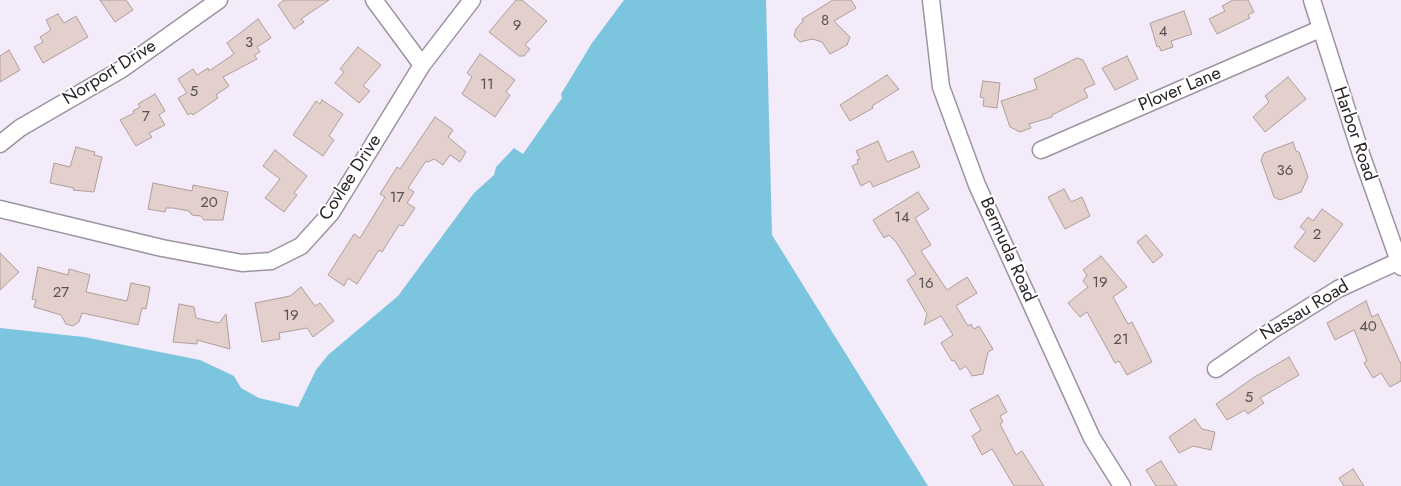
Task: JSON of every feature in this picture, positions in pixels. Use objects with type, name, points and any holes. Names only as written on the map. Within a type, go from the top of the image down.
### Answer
[{"type":"street","name":"Norport Drive","points":[[0,144],[20,128],[122,69],[219,0]]},
{"type":"street","points":[[374,0],[422,65]]},
{"type":"street","name":"Covlee Drive","points":[[0,209],[198,255],[242,263],[271,260],[301,246],[331,213],[422,65],[472,0]]},
{"type":"street","name":"Bermuda Road","points":[[931,0],[941,87],[977,185],[1092,438],[1122,486]]},
{"type":"street","name":"Harbor Road","points":[[1312,0],[1320,29],[1400,264]]},
{"type":"street","name":"Plover Lane","points":[[1041,150],[1320,29]]},
{"type":"street","name":"Nassau Road","points":[[1216,369],[1274,329],[1338,289],[1400,264]]},
{"type":"water","points":[[624,0],[766,0],[772,235],[928,486],[0,486],[0,328],[84,337],[200,360],[234,376],[241,388],[259,398],[298,407],[316,370],[328,355],[398,296],[474,193],[494,175],[496,167],[514,148],[523,154],[562,98],[561,94],[592,43]]},
{"type":"building","points":[[100,0],[126,0],[133,10],[115,22]]},
{"type":"building","points":[[284,0],[329,0],[301,19],[304,22],[294,29],[278,5]]},
{"type":"building","points":[[516,0],[522,0],[547,21],[525,45],[530,49],[524,56],[519,56],[489,32]]},
{"type":"building","points":[[833,0],[851,0],[856,8],[834,21],[850,37],[847,45],[830,54],[822,42],[812,39],[800,42],[794,36],[796,29],[803,21],[802,19]]},
{"type":"building","points":[[1233,0],[1248,0],[1254,12],[1248,15],[1250,18],[1217,34],[1209,19],[1225,11],[1222,6]]},
{"type":"building","points":[[1184,11],[1192,34],[1171,41],[1173,47],[1161,51],[1159,46],[1157,47],[1150,23]]},
{"type":"building","points":[[58,14],[64,23],[76,16],[88,37],[43,63],[34,47],[43,42],[40,37],[51,30],[46,20]]},
{"type":"building","points":[[258,19],[271,38],[257,47],[260,52],[254,55],[257,59],[223,77],[229,86],[216,95],[218,98],[193,115],[191,113],[188,115],[178,98],[187,93],[178,79],[193,69],[197,75],[208,68],[209,71],[234,54],[227,43]]},
{"type":"building","points":[[358,47],[381,65],[363,86],[370,91],[359,103],[335,83],[344,72],[340,69]]},
{"type":"building","points":[[9,50],[20,70],[0,82],[0,56]]},
{"type":"building","points":[[480,54],[515,80],[506,92],[510,95],[495,117],[462,94],[472,77],[467,73]]},
{"type":"building","points":[[1127,56],[1138,79],[1115,90],[1102,68]]},
{"type":"building","points":[[1077,58],[1083,60],[1095,84],[1084,89],[1088,97],[1052,115],[1052,117],[1029,124],[1031,128],[1020,132],[1010,127],[1001,101],[1037,89],[1034,79]]},
{"type":"building","points":[[887,75],[899,89],[872,106],[873,108],[850,121],[840,105]]},
{"type":"building","points":[[1288,77],[1306,99],[1265,132],[1253,117],[1269,102],[1265,96]]},
{"type":"building","points":[[983,81],[1000,83],[997,108],[983,106],[984,98],[980,97]]},
{"type":"building","points":[[155,94],[165,111],[159,115],[165,125],[149,133],[152,137],[136,146],[120,120],[134,113],[133,111],[140,107],[138,104]]},
{"type":"building","points":[[322,100],[343,114],[329,136],[334,140],[323,156],[293,135],[316,101],[320,104]]},
{"type":"building","points":[[435,117],[453,130],[448,137],[466,152],[460,162],[450,155],[443,165],[434,159],[426,161],[408,188],[414,192],[407,203],[415,208],[403,226],[399,225],[382,252],[379,250],[357,284],[348,278],[344,286],[328,275],[354,234],[360,238],[385,197],[380,194],[397,167],[400,169]]},
{"type":"building","points":[[878,141],[887,162],[913,151],[920,167],[873,187],[870,181],[861,186],[852,166],[858,163],[857,160],[860,159],[856,151]]},
{"type":"building","points":[[1293,142],[1296,151],[1299,152],[1308,177],[1301,192],[1280,200],[1274,197],[1261,160],[1264,153]]},
{"type":"building","points":[[76,147],[95,152],[94,155],[102,157],[94,192],[73,190],[74,188],[50,183],[54,163],[70,167]]},
{"type":"building","points":[[275,150],[307,176],[294,193],[297,195],[284,212],[265,198],[280,179],[263,166]]},
{"type":"building","points":[[153,183],[192,191],[193,185],[228,192],[223,220],[204,220],[201,216],[192,215],[189,211],[173,208],[166,208],[165,212],[148,209]]},
{"type":"building","points":[[1064,189],[1071,202],[1082,197],[1090,216],[1065,229],[1048,197]]},
{"type":"building","points":[[918,192],[929,209],[915,218],[931,245],[921,251],[947,290],[967,277],[977,293],[956,306],[968,326],[971,324],[974,329],[979,326],[993,349],[988,352],[983,374],[972,376],[966,366],[960,370],[954,360],[952,361],[941,343],[953,335],[941,316],[924,325],[927,314],[907,280],[916,274],[896,242],[889,235],[884,238],[873,220]]},
{"type":"building","points":[[1322,209],[1343,224],[1315,262],[1294,247],[1306,231],[1300,227],[1308,217],[1313,221]]},
{"type":"building","points":[[1146,235],[1163,255],[1153,263],[1137,242]]},
{"type":"building","points":[[0,253],[19,272],[0,290]]},
{"type":"building","points":[[1101,256],[1127,287],[1113,297],[1128,324],[1132,322],[1152,362],[1127,375],[1119,361],[1115,363],[1087,312],[1080,317],[1068,303],[1088,287],[1083,281],[1087,275],[1083,270]]},
{"type":"building","points":[[38,267],[68,275],[69,269],[90,275],[86,292],[127,301],[131,283],[150,287],[146,309],[142,308],[138,325],[82,313],[79,322],[73,326],[66,324],[61,315],[34,307],[36,300],[32,299]]},
{"type":"building","points":[[301,287],[315,306],[320,303],[334,321],[313,337],[307,328],[279,333],[280,339],[262,342],[255,303],[290,296]]},
{"type":"building","points":[[1366,301],[1372,317],[1378,314],[1401,364],[1401,381],[1390,387],[1381,373],[1373,378],[1364,363],[1367,361],[1354,330],[1335,340],[1327,323]]},
{"type":"building","points":[[179,304],[194,307],[196,318],[219,323],[226,314],[230,349],[197,340],[197,344],[173,342]]},
{"type":"building","points":[[1289,357],[1299,375],[1260,398],[1264,403],[1248,414],[1245,410],[1227,420],[1216,404],[1253,378]]},
{"type":"building","points":[[998,395],[1007,412],[1000,416],[1003,422],[1000,424],[1016,455],[1022,451],[1044,486],[1014,486],[992,449],[982,455],[972,436],[981,430],[970,410]]},
{"type":"building","points":[[1195,419],[1202,429],[1215,432],[1211,450],[1193,446],[1179,453],[1169,437]]},
{"type":"building","points":[[1161,461],[1177,486],[1156,486],[1146,470]]},
{"type":"building","points":[[1353,469],[1364,486],[1344,486],[1339,478]]}]
